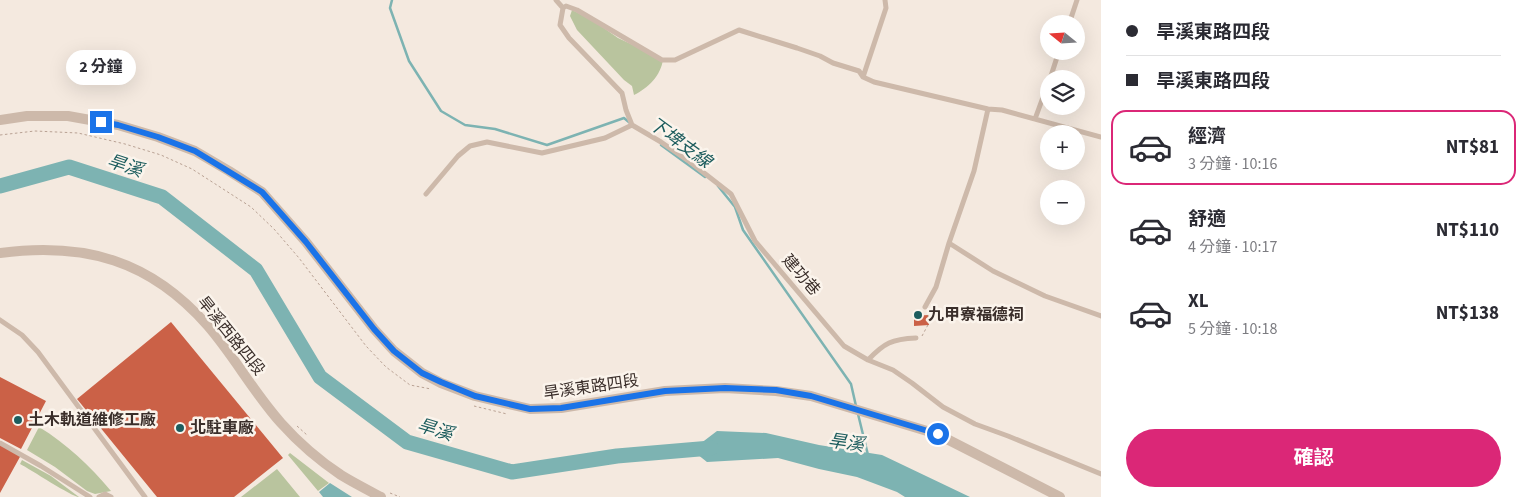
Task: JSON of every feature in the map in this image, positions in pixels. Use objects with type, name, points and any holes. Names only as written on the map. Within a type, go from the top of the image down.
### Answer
[{"type":"street","name":"旱溪東路四段","points":[[0,120],[27,116],[68,116],[118,125],[195,151],[262,192],[306,242],[374,329],[394,351],[422,373],[475,396],[530,409],[561,408],[665,391],[725,388],[776,390],[811,396],[938,434],[1060,497]]},
{"type":"street","name":"旱溪西路四段","points":[[0,253],[25,250],[62,250],[98,255],[125,264],[151,277],[180,298],[208,326],[280,422],[306,448],[341,475],[381,497]]},
{"type":"lane","points":[[556,0],[563,8]]},
{"type":"lane","points":[[862,77],[886,8],[885,0]]},
{"type":"lane","points":[[1072,15],[1077,0]]},
{"type":"lane","points":[[563,8],[566,6],[571,7],[662,60],[675,60],[739,30],[820,56],[833,64],[858,71],[862,77],[874,82],[988,109],[1002,110],[1101,137]]},
{"type":"lane","points":[[426,194],[458,156],[470,146],[487,142],[542,153],[605,138],[632,125],[622,93],[569,38],[560,26],[563,8]]},
{"type":"lane","points":[[1036,119],[1040,107]]},
{"type":"lane","points":[[925,307],[936,287],[974,171],[988,109]]},
{"type":"lane","name":"建功巷","points":[[632,125],[682,157],[731,194],[755,241],[844,346],[868,360],[893,370],[943,407],[975,424],[1101,474]]},
{"type":"lane","points":[[949,243],[993,271],[1045,296],[1101,316]]},
{"type":"lane","points":[[0,320],[22,335],[38,352],[145,497]]},
{"type":"lane","points":[[868,360],[889,341],[916,338]]},
{"type":"lane","points":[[0,443],[90,497],[100,497],[105,494],[112,497]]},
{"type":"path","points":[[0,135],[35,132],[78,134],[125,144],[161,155],[192,169],[250,207],[274,229],[299,258],[366,346],[386,367],[410,385],[432,389]]},
{"type":"path","points":[[916,338],[921,336],[928,323],[928,309],[925,307]]},
{"type":"path","points":[[467,403],[505,414],[512,414]]},
{"type":"green space","points":[[572,10],[591,19],[618,38],[663,59],[660,71],[653,81],[634,95],[632,86],[624,80],[577,30],[570,16]]},
{"type":"green space","points":[[39,427],[78,456],[111,491],[95,494],[87,491],[55,467],[27,450]]},
{"type":"green space","points":[[290,453],[329,483],[318,491],[288,455]]},
{"type":"green space","points":[[22,460],[51,476],[79,497],[68,493],[20,464]]},
{"type":"green space","points":[[277,469],[300,497],[241,497]]},
{"type":"water","points":[[717,431],[766,433],[819,445],[882,455],[970,497],[905,497],[897,492],[857,477],[778,458],[707,462],[692,450]]},
{"type":"water","points":[[330,483],[352,497],[323,497],[319,492]]},
{"type":"building","points":[[928,315],[929,325],[914,326],[914,316]]},
{"type":"building","name":"北駐車廠","points":[[171,322],[283,458],[234,497],[157,497],[77,399]]},
{"type":"building","name":"土木軌道維修工廠","points":[[0,377],[46,401],[21,449],[0,438]]},
{"type":"building","points":[[0,444],[21,455],[0,493]]},
{"type":"waterway","name":"下埤支線","points":[[392,0],[390,8],[409,61],[441,111],[465,125],[495,129],[547,145],[624,118],[630,123]]},
{"type":"waterway","name":"下埤支線","points":[[661,145],[705,177]]},
{"type":"waterway","name":"旱溪","points":[[0,186],[69,167],[162,197],[256,270],[320,377],[407,442],[512,472],[617,456],[711,448]]},
{"type":"waterway","name":"下埤支線","points":[[718,186],[735,207],[743,230],[851,384],[856,406]]},
{"type":"waterway","name":"下埤支線","points":[[858,414],[868,455]]},
{"type":"place","name":"九甲寮福德祠","points":[[918,315]]},
{"type":"place","name":"土木軌道維修工廠","points":[[18,420]]},
{"type":"place","name":"北駐車廠","points":[[180,428]]},
{"type":"route","points":[[101,122],[158,137],[195,151],[262,192],[306,242],[374,329],[394,351],[422,373],[475,396],[530,409],[561,408],[665,391],[725,388],[776,390],[811,396],[938,434]]}]
